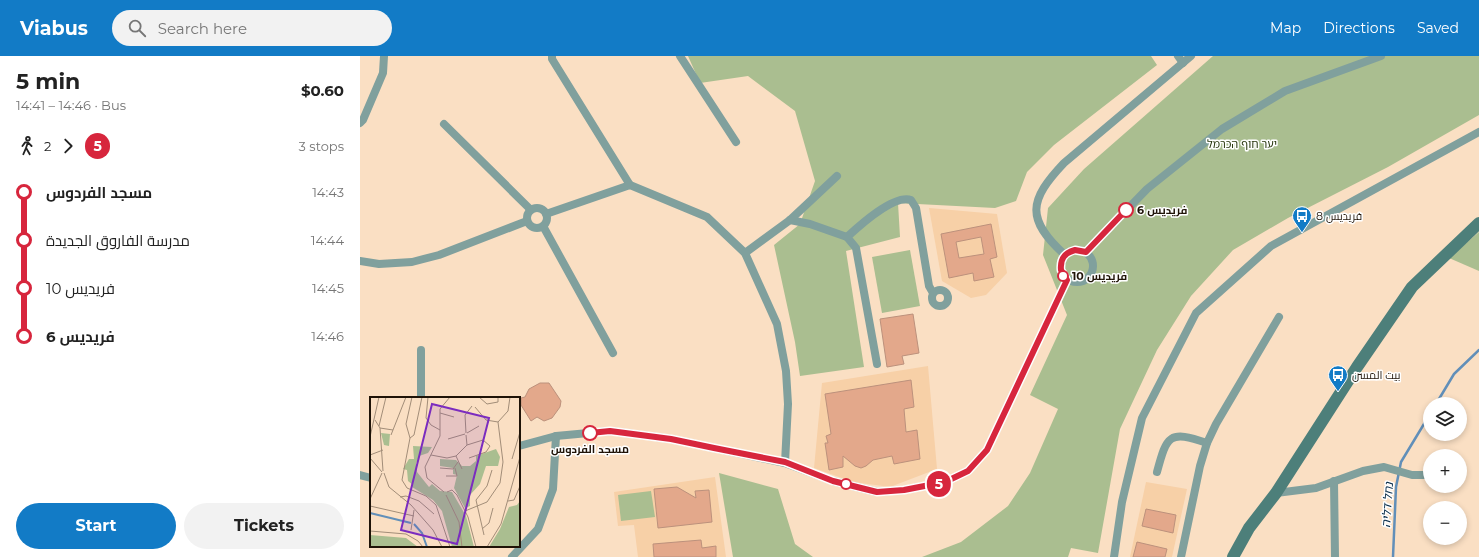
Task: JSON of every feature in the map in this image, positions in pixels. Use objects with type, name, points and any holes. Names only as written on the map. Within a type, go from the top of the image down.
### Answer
[{"type":"street","points":[[360,124],[383,73],[384,56]]},
{"type":"street","points":[[552,56],[552,59],[630,185],[707,217],[745,254],[777,324],[786,371],[788,404],[785,462]]},
{"type":"street","points":[[680,56],[736,142]]},
{"type":"street","points":[[1065,254],[1051,242],[1039,224],[1037,201],[1041,191],[1049,179],[1064,163],[1180,59],[1191,56]]},
{"type":"street","points":[[1086,252],[1147,189],[1222,129],[1285,91],[1381,56]]},
{"type":"street","points":[[444,124],[531,210]]},
{"type":"street","points":[[1114,557],[1122,502],[1142,418],[1196,313],[1271,246],[1479,132]]},
{"type":"street","points":[[745,254],[790,220],[837,176]]},
{"type":"street","points":[[546,214],[630,185]]},
{"type":"street","points":[[847,237],[885,207],[902,200],[911,200],[916,208],[929,286],[932,293]]},
{"type":"street","points":[[539,208],[546,214],[547,220],[543,226],[534,227],[527,221],[527,215],[531,210],[539,208]]},
{"type":"street","points":[[790,220],[810,224],[847,237],[856,248],[877,364]]},
{"type":"street","points":[[360,261],[379,264],[412,262],[439,255],[527,221]]},
{"type":"street","points":[[1233,557],[1249,528],[1276,493],[1357,367],[1412,287],[1479,223]]},
{"type":"street","points":[[543,226],[613,353]]},
{"type":"street","points":[[1075,250],[1086,252],[1092,260],[1093,270],[1090,275],[1082,282],[1077,283],[1067,280],[1061,270],[1062,259],[1065,254],[1075,250]]},
{"type":"street","points":[[520,446],[556,436],[610,431],[671,439],[785,462],[833,481],[877,492],[904,490],[945,482],[968,471],[987,450],[1067,280]]},
{"type":"street","points":[[1181,557],[1200,466],[1207,443],[1216,424],[1279,317]]},
{"type":"street","points":[[421,350],[421,397]]},
{"type":"street","points":[[512,557],[538,529],[553,489],[556,436]]},
{"type":"street","points":[[1158,472],[1165,445],[1172,439],[1185,436],[1207,443]]},
{"type":"street","points":[[1276,493],[1316,488],[1363,471],[1384,467],[1412,475],[1423,475]]},
{"type":"street","points":[[360,475],[370,478]]},
{"type":"street","points":[[1334,481],[1335,557]]},
{"type":"shaded area","points":[[929,208],[997,214],[1007,273],[986,295],[971,298],[942,281]]},
{"type":"shaded area","points":[[928,366],[937,469],[890,487],[853,482],[814,468],[822,383]]},
{"type":"shaded area","points":[[715,477],[726,557],[638,557],[634,525],[618,526],[614,492]]},
{"type":"shaded area","points":[[1146,482],[1187,489],[1172,557],[1130,557]]},
{"type":"green space","points":[[688,56],[1151,56],[1157,65],[1054,145],[1027,172],[1016,201],[995,208],[898,203],[900,237],[846,251],[864,367],[800,376],[795,342],[774,245],[800,224],[815,181],[795,111],[748,76],[700,83]]},
{"type":"green space","name":"יער חוף הכרמל","points":[[1213,56],[1479,56],[1479,115],[1388,167],[1288,218],[1233,250],[1191,296],[1157,350],[1120,429],[1098,553],[1071,548],[1068,557],[922,557],[961,542],[1008,506],[1030,473],[1058,409],[1030,395],[1067,315],[1043,255],[1048,208],[1084,169]]},
{"type":"green space","points":[[1479,232],[1479,271],[1449,258]]},
{"type":"green space","points":[[910,250],[920,306],[882,313],[872,257]]},
{"type":"green space","points":[[719,473],[778,489],[795,544],[813,557],[733,557]]},
{"type":"green space","points":[[651,491],[655,517],[621,521],[618,495]]},
{"type":"building","points":[[991,224],[997,257],[990,259],[994,277],[974,281],[973,273],[949,278],[941,234]],"holes":[[[981,237],[984,254],[959,258],[956,242]]]},
{"type":"building","points":[[913,314],[919,353],[902,356],[904,364],[887,367],[880,319]]},
{"type":"building","points":[[911,380],[914,407],[904,409],[906,432],[917,430],[920,459],[894,464],[892,456],[873,460],[861,468],[855,466],[843,456],[843,467],[829,470],[825,443],[828,443],[826,436],[831,434],[825,394]]},
{"type":"building","points":[[540,383],[549,383],[561,401],[560,407],[552,418],[544,421],[537,417],[531,421],[521,405],[521,398],[525,397],[529,389]]},
{"type":"building","points":[[677,487],[696,498],[695,491],[709,490],[712,522],[658,528],[654,489]]},
{"type":"building","points":[[1146,509],[1176,515],[1173,533],[1142,526]]},
{"type":"building","points":[[701,540],[702,548],[716,546],[716,557],[654,557],[653,544]]},
{"type":"building","points":[[1137,542],[1167,549],[1165,557],[1133,557]]},
{"type":"waterway","name":"נחל דליה","points":[[1440,397],[1454,374],[1479,350]]},
{"type":"waterway","name":"נחל דליה","points":[[1393,557],[1396,487],[1401,462],[1423,426]]},
{"type":"bus line","name":"5","points":[[590,433],[610,431],[671,439],[785,462],[833,481],[877,492],[904,490],[945,482],[968,471],[987,450],[1067,280],[1063,276],[1060,265],[1065,254],[1069,251],[1075,250],[1086,252],[1126,210]]},
{"type":"place","name":"فريديس 6","points":[[1126,210]]},
{"type":"place","name":"فريديس 8","points":[[1302,233]]},
{"type":"place","name":"فريديس 10","points":[[1063,276]]},
{"type":"place","name":"بيت المسن","points":[[1338,392]]},
{"type":"place","name":"مسجد الفردوس","points":[[590,433]]}]
